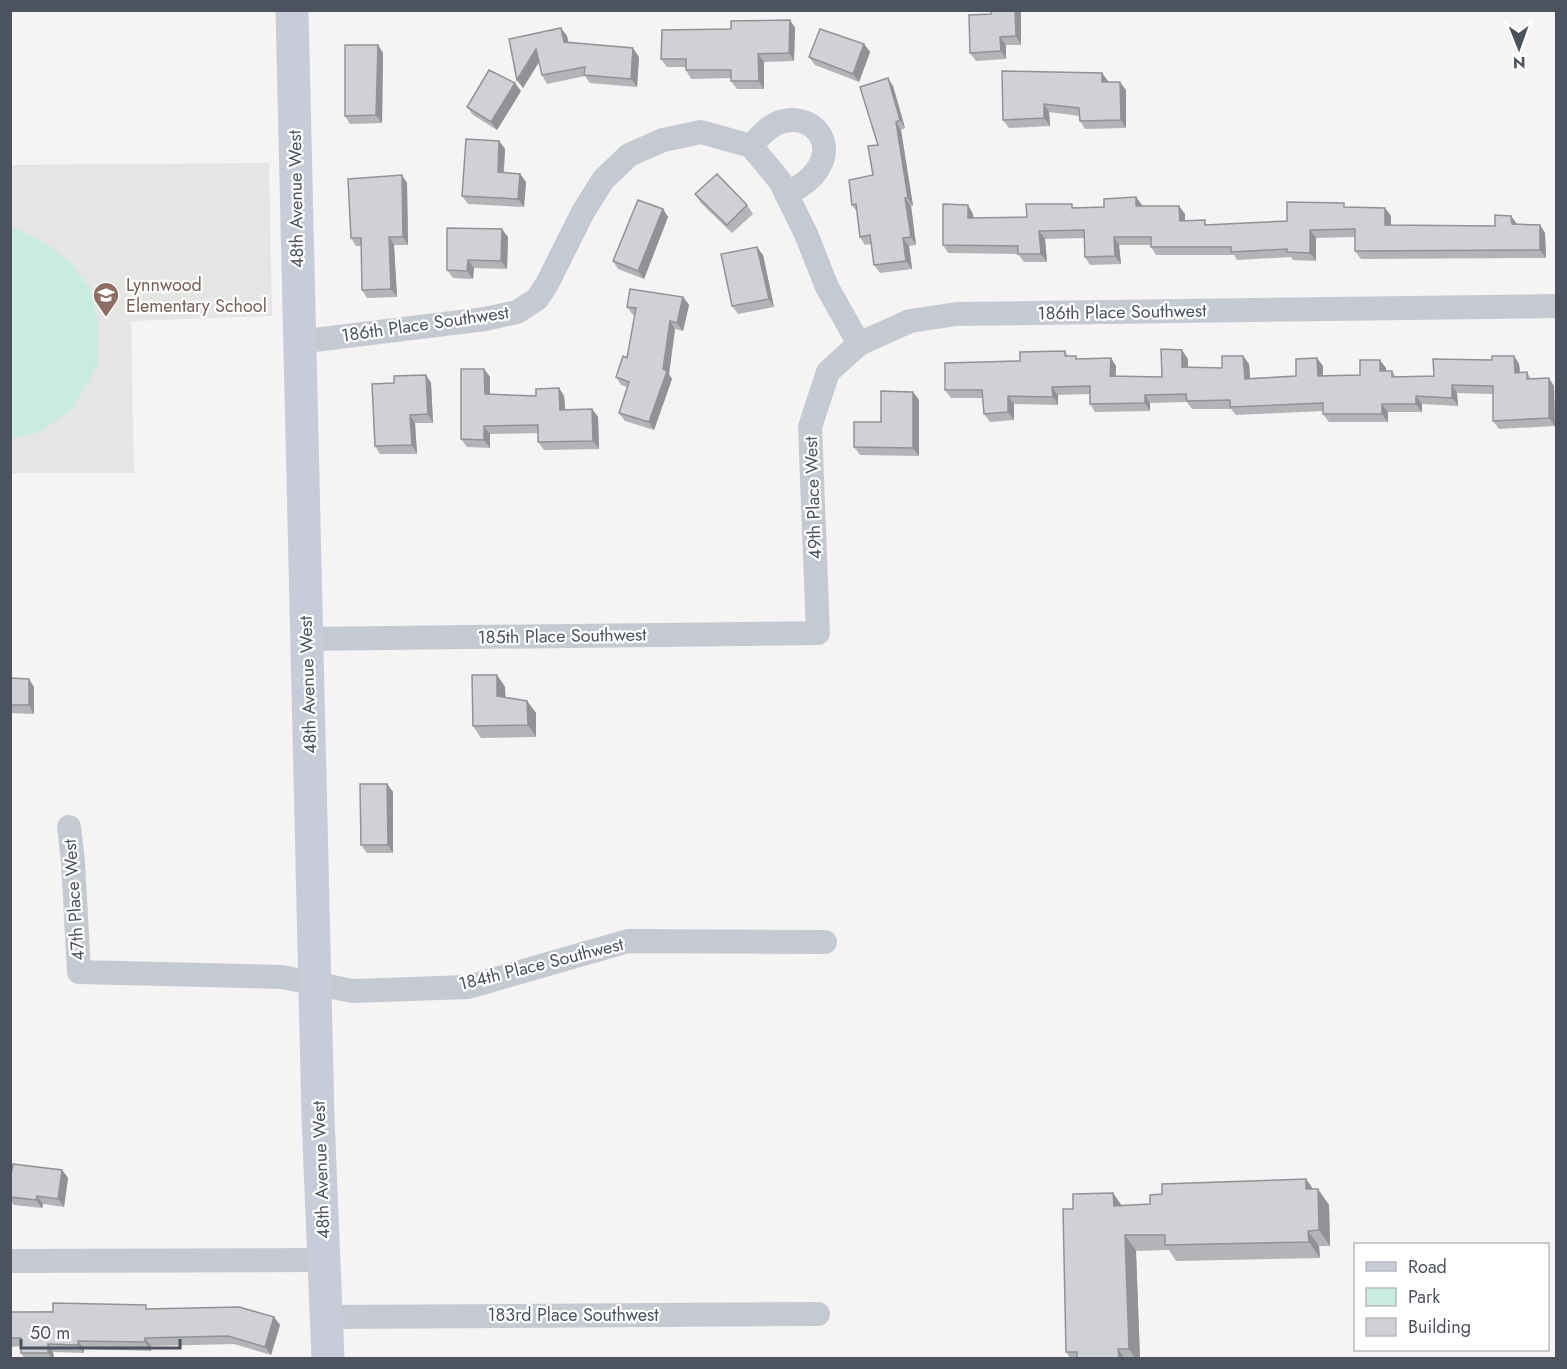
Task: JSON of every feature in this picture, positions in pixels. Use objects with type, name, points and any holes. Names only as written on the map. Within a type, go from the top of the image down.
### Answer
[{"type":"street","name":"48th Avenue West","points":[[292,10],[298,342],[317,984],[318,1118],[328,1359]]},
{"type":"street","points":[[786,195],[808,180],[819,168],[824,154],[824,140],[815,128],[800,120],[783,121],[766,130],[751,146],[780,181],[786,195],[827,287],[859,344]]},
{"type":"street","name":"186th Place Southwest","points":[[298,342],[485,319],[517,312],[537,298],[547,284],[583,212],[603,180],[629,155],[663,140],[701,132],[751,146]]},
{"type":"street","name":"186th Place Southwest","points":[[859,344],[910,321],[957,314],[1557,306]]},
{"type":"street","name":"49th Place West","points":[[818,633],[810,427],[828,372],[859,344]]},
{"type":"street","name":"185th Place Southwest","points":[[306,639],[818,633]]},
{"type":"street","name":"47th Place West","points":[[69,827],[79,972]]},
{"type":"street","name":"184th Place Southwest","points":[[79,972],[282,977],[353,991],[468,987],[628,941],[825,942]]},
{"type":"street","points":[[10,1261],[325,1260]]},
{"type":"street","name":"183rd Place Southwest","points":[[327,1317],[818,1314]]},
{"type":"shaded area","name":"Lynnwood Elementary School","points":[[269,163],[272,316],[131,321],[134,473],[11,473],[10,165]]},
{"type":"green space","points":[[11,229],[17,229],[45,243],[71,264],[90,289],[98,323],[97,366],[71,410],[39,432],[11,439]]},
{"type":"building","points":[[991,10],[1015,10],[1016,36],[1000,37],[1001,51],[970,53],[969,15],[991,14]]},
{"type":"building","points":[[790,20],[789,53],[758,54],[759,81],[731,81],[731,70],[686,70],[686,59],[661,59],[662,30],[731,29],[731,21]]},
{"type":"building","points":[[561,28],[564,42],[633,48],[631,79],[584,75],[585,67],[542,75],[536,49],[517,80],[509,39]]},
{"type":"building","points":[[820,29],[864,44],[853,74],[809,57]]},
{"type":"building","points":[[345,45],[378,45],[376,115],[345,116]]},
{"type":"building","points":[[489,70],[515,83],[491,122],[467,107]]},
{"type":"building","points":[[1002,71],[1102,73],[1102,82],[1120,82],[1121,120],[1080,121],[1079,108],[1044,104],[1044,118],[1003,120]]},
{"type":"building","points":[[888,78],[900,120],[896,122],[908,198],[905,198],[911,237],[903,238],[906,261],[874,265],[870,235],[860,237],[856,204],[852,205],[849,180],[873,175],[868,146],[878,145],[860,87]]},
{"type":"building","points":[[466,139],[499,141],[498,172],[520,174],[518,199],[462,196]]},
{"type":"building","points":[[717,174],[747,205],[727,225],[695,194]]},
{"type":"building","points":[[402,175],[403,237],[389,237],[391,289],[362,290],[361,238],[351,238],[348,179]]},
{"type":"building","points":[[1136,197],[1136,206],[1179,206],[1180,221],[1205,220],[1205,225],[1287,221],[1287,202],[1344,203],[1344,207],[1385,208],[1385,225],[1495,226],[1495,215],[1511,216],[1512,224],[1540,225],[1540,250],[1355,251],[1355,229],[1310,230],[1310,253],[1287,252],[1287,249],[1231,252],[1231,247],[1151,247],[1151,237],[1114,237],[1115,256],[1085,257],[1084,230],[1039,231],[1041,254],[1018,254],[1018,246],[943,245],[943,204],[968,205],[968,218],[1027,217],[1026,204],[1072,204],[1072,208],[1104,207],[1104,199]]},
{"type":"building","points":[[638,200],[663,209],[638,271],[613,261]]},
{"type":"building","points":[[447,228],[502,229],[501,261],[468,260],[467,271],[447,270]]},
{"type":"building","points":[[757,247],[769,299],[732,306],[721,254]]},
{"type":"building","points":[[630,289],[683,297],[677,323],[670,321],[663,369],[667,371],[649,422],[619,413],[629,382],[616,377],[623,356],[627,358],[636,308],[627,307]]},
{"type":"building","points":[[1161,349],[1182,350],[1182,367],[1222,368],[1222,356],[1243,356],[1245,379],[1296,376],[1296,359],[1317,358],[1318,376],[1360,375],[1360,360],[1380,360],[1380,371],[1392,371],[1392,377],[1434,376],[1433,359],[1492,360],[1492,356],[1514,356],[1515,373],[1527,372],[1527,379],[1549,378],[1549,418],[1493,421],[1493,386],[1452,385],[1452,398],[1416,396],[1416,404],[1382,404],[1382,414],[1323,414],[1323,403],[1230,407],[1230,400],[1187,401],[1186,394],[1145,395],[1145,403],[1090,404],[1090,386],[1052,387],[1053,397],[1008,396],[1008,412],[984,414],[982,390],[945,390],[945,363],[1020,361],[1020,352],[1065,351],[1065,356],[1076,356],[1076,359],[1111,358],[1110,376],[1162,377]]},
{"type":"building","points":[[461,369],[484,369],[485,394],[536,396],[536,389],[559,388],[560,410],[592,409],[593,441],[538,442],[538,425],[484,426],[484,440],[461,439]]},
{"type":"building","points":[[426,375],[428,414],[410,415],[412,445],[375,446],[372,384],[394,383],[394,376]]},
{"type":"building","points":[[881,391],[913,392],[913,448],[854,447],[854,422],[881,422]]},
{"type":"building","points":[[472,675],[497,675],[497,696],[527,701],[528,725],[473,726]]},
{"type":"building","points":[[10,678],[29,679],[29,705],[10,705]]},
{"type":"building","points":[[360,784],[387,784],[388,845],[361,845]]},
{"type":"building","points":[[13,1164],[62,1170],[58,1199],[37,1196],[36,1200],[10,1197]]},
{"type":"building","points":[[1306,1179],[1306,1189],[1318,1189],[1319,1230],[1308,1231],[1309,1242],[1165,1245],[1165,1235],[1125,1235],[1129,1349],[1118,1349],[1119,1359],[1077,1359],[1077,1352],[1066,1352],[1063,1209],[1073,1209],[1073,1194],[1113,1193],[1114,1206],[1150,1204],[1150,1195],[1162,1194],[1162,1184]]},
{"type":"building","points":[[53,1303],[146,1305],[146,1309],[239,1307],[274,1317],[265,1347],[228,1336],[145,1338],[145,1342],[78,1341],[78,1345],[48,1344],[48,1353],[21,1353],[21,1338],[10,1338],[10,1312],[53,1312]]},
{"type":"place","name":"Lynnwood Elementary School","points":[[106,318]]}]
